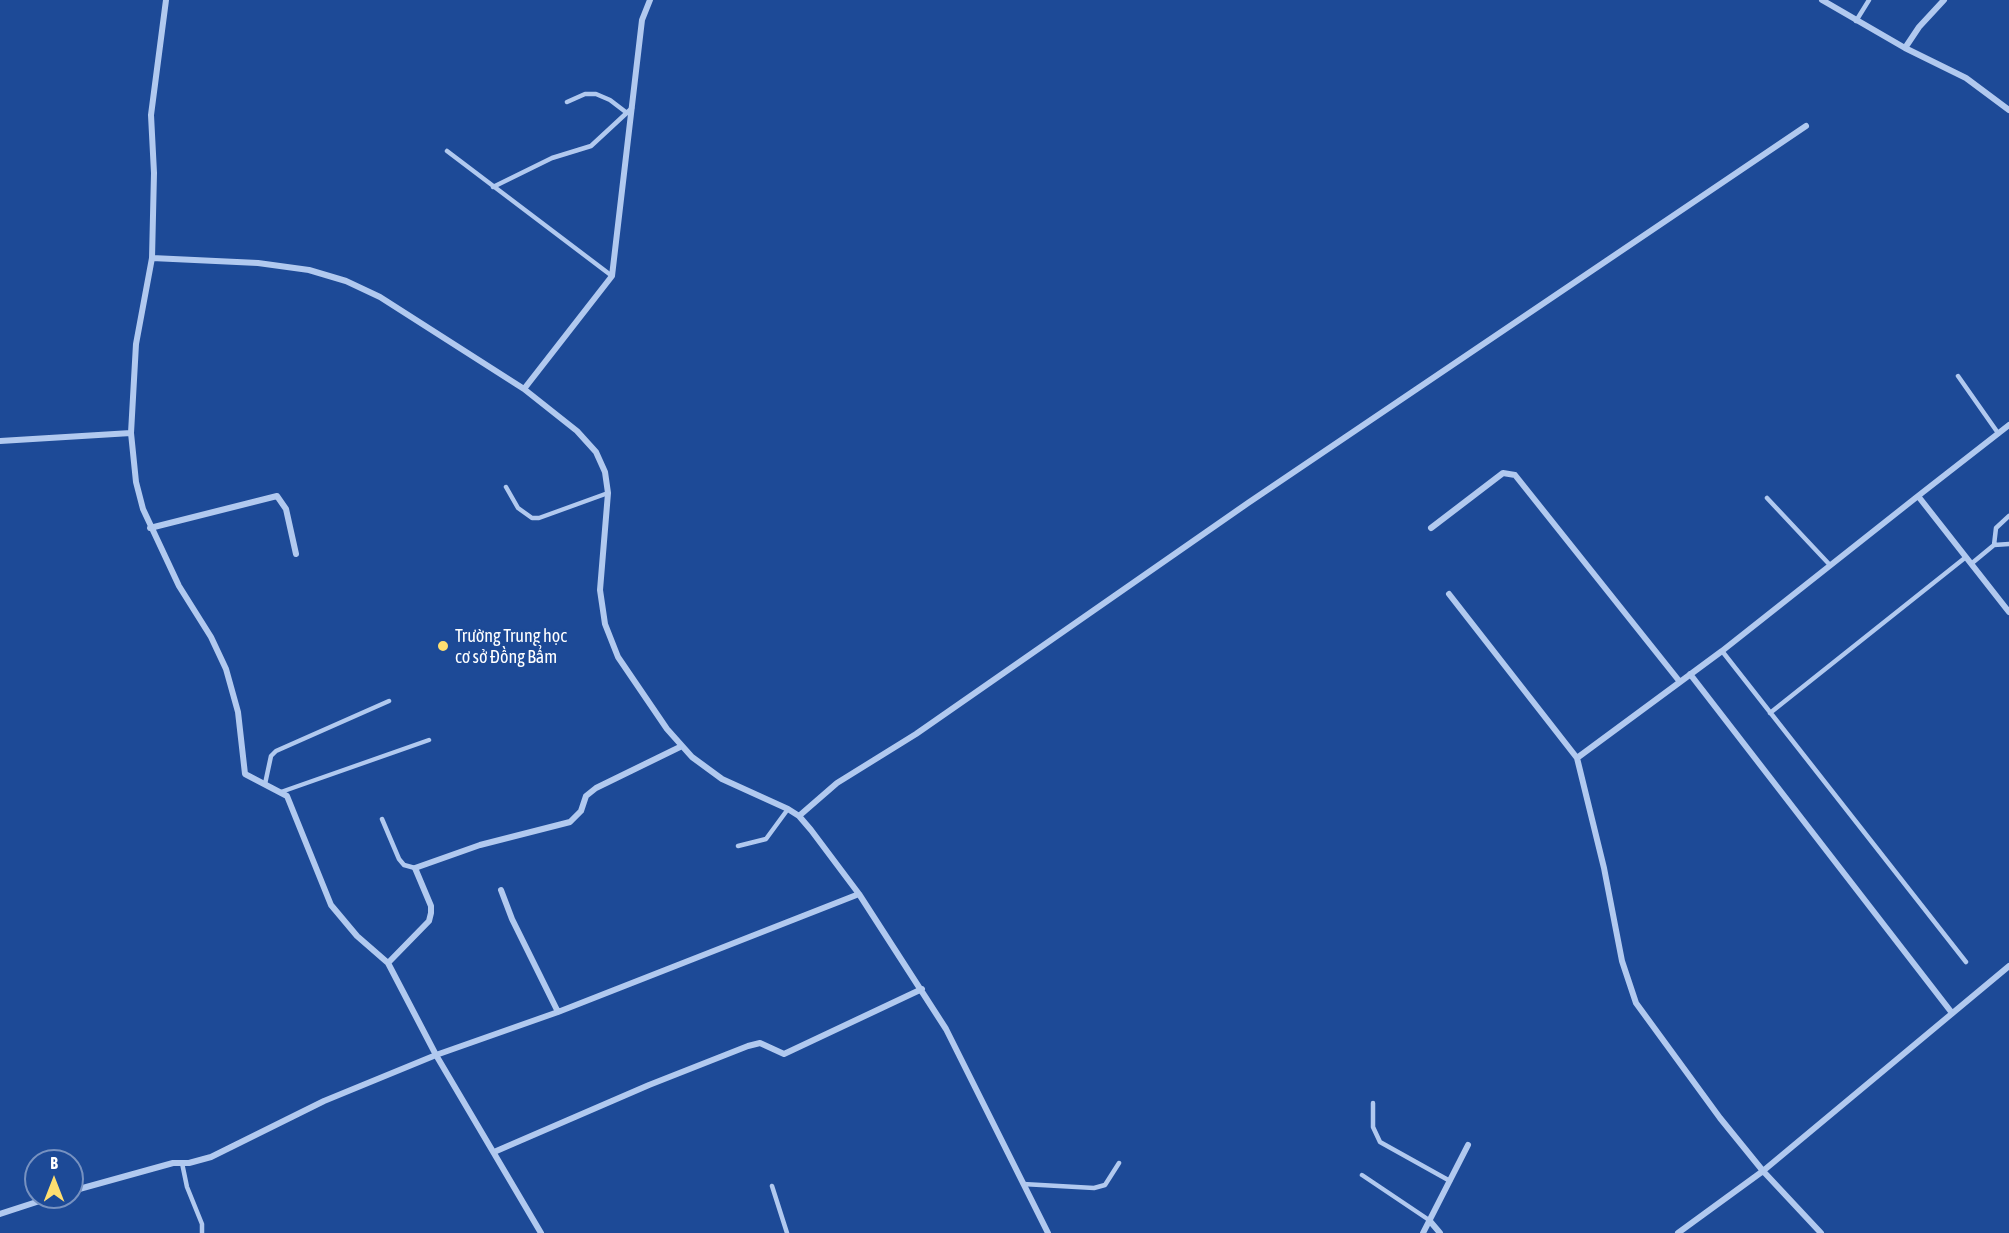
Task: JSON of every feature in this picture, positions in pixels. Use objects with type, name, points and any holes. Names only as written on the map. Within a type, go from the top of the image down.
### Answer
[{"type":"street","points":[[166,0],[151,115],[154,173],[152,258],[136,344],[131,433],[136,482],[150,528],[226,669],[238,712],[245,774],[282,792],[291,803],[331,905],[357,936],[388,963],[436,1055],[541,1233]]},
{"type":"street","points":[[524,388],[612,276],[634,106],[642,20],[650,0]]},
{"type":"street","points":[[1822,0],[1905,48],[1966,78],[2009,110]]},
{"type":"street","points":[[1905,48],[1919,27],[1944,0]]},
{"type":"street","points":[[799,816],[837,783],[916,734],[1248,503],[1806,126]]},
{"type":"street","points":[[152,258],[258,263],[309,270],[345,281],[380,297],[524,388],[578,431],[596,452],[605,472],[608,493],[600,590],[605,624],[618,657],[667,729],[682,746],[722,779],[799,816],[859,894],[922,989],[961,1055],[1048,1233]]},
{"type":"street","points":[[1577,758],[1722,651],[1829,564],[2009,425]]},
{"type":"street","points":[[0,441],[131,433]]},
{"type":"street","points":[[1431,528],[1503,473],[1515,475],[1680,682]]},
{"type":"street","points":[[150,528],[277,496],[286,509],[296,554]]},
{"type":"street","points":[[1918,496],[2008,609]]},
{"type":"street","points":[[1449,594],[1577,758],[1604,868],[1622,961],[1636,1003],[1713,1109],[1763,1171],[1821,1233]]},
{"type":"street","points":[[1690,674],[1952,1014]]},
{"type":"street","points":[[388,963],[429,921],[431,906],[415,868],[480,845],[570,822],[576,819],[586,796],[596,788],[682,746]]},
{"type":"street","points":[[501,890],[512,920],[558,1012]]},
{"type":"street","points":[[84,1188],[173,1163],[211,1157],[324,1101],[436,1055],[558,1012],[859,894]]},
{"type":"street","points":[[1678,1233],[1763,1171],[2009,966]]},
{"type":"street","points":[[494,1152],[649,1085],[748,1046],[760,1043],[784,1054],[922,989]]},
{"type":"street","points":[[1422,1233],[1468,1145]]},
{"type":"street","points":[[0,1214],[24,1206]]},
{"type":"street","points":[[1429,1220],[1440,1233]]},
{"type":"lane","points":[[1856,21],[1869,0]]},
{"type":"lane","points":[[567,102],[585,94],[596,94],[610,100],[627,113]]},
{"type":"lane","points":[[493,188],[552,158],[591,146],[634,106]]},
{"type":"lane","points":[[447,151],[612,276]]},
{"type":"lane","points":[[1958,376],[1998,433]]},
{"type":"lane","points":[[506,487],[518,508],[532,518],[540,519],[608,493]]},
{"type":"lane","points":[[1767,498],[1829,564]]},
{"type":"lane","points":[[1994,545],[1996,528],[2009,516]]},
{"type":"lane","points":[[1971,564],[1994,545],[2009,544]]},
{"type":"lane","points":[[1770,713],[1966,557]]},
{"type":"lane","points":[[1722,651],[1966,962]]},
{"type":"lane","points":[[265,784],[272,756],[276,751],[389,701]]},
{"type":"lane","points":[[282,792],[429,740]]},
{"type":"lane","points":[[738,846],[766,839],[788,809]]},
{"type":"lane","points":[[382,819],[399,859],[404,865],[415,868]]},
{"type":"lane","points":[[1373,1102],[1373,1127],[1380,1142],[1450,1181]]},
{"type":"lane","points":[[182,1163],[187,1187],[202,1224],[202,1233]]},
{"type":"lane","points":[[1023,1184],[1078,1188],[1106,1185],[1119,1163]]},
{"type":"lane","points":[[1362,1175],[1429,1220]]},
{"type":"lane","points":[[772,1186],[787,1233]]},
{"type":"place","name":"Trường Trung học cơ sở Đồng Bẩm","points":[[443,646]]}]
